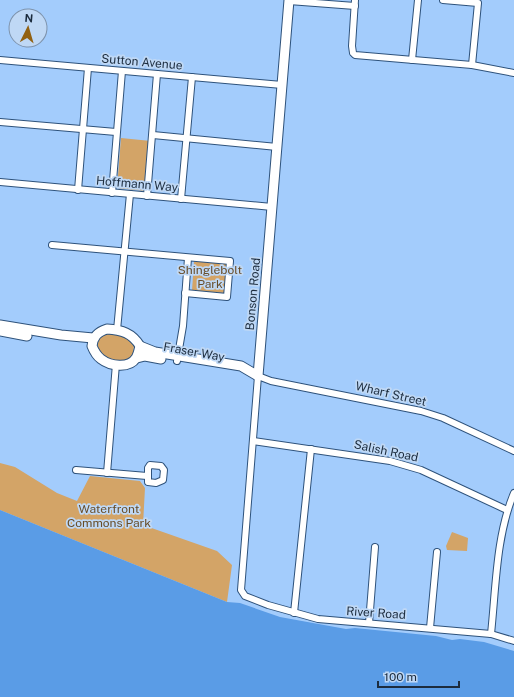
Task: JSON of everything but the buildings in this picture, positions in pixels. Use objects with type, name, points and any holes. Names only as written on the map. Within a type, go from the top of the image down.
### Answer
[{"type":"street","points":[[289,0],[355,3],[353,53],[358,56],[472,65],[514,73]]},
{"type":"street","name":"Bonson Road","points":[[240,590],[289,0]]},
{"type":"street","points":[[412,60],[418,0]]},
{"type":"street","points":[[443,0],[478,3],[472,65]]},
{"type":"street","name":"Sutton Avenue","points":[[0,60],[282,85]]},
{"type":"street","points":[[78,190],[88,68]]},
{"type":"street","points":[[112,193],[122,71]]},
{"type":"street","points":[[147,196],[157,74]]},
{"type":"street","points":[[181,199],[192,77]]},
{"type":"street","points":[[0,122],[116,132]]},
{"type":"street","points":[[153,135],[277,147]]},
{"type":"street","name":"Hoffmann Way","points":[[0,182],[272,207]]},
{"type":"street","points":[[117,330],[130,194]]},
{"type":"street","points":[[52,245],[230,261],[227,297],[185,293]]},
{"type":"street","points":[[178,359],[183,326],[188,258]]},
{"type":"street","points":[[0,325],[92,342],[102,360],[116,364],[129,364],[137,358],[140,346],[130,335],[117,330],[103,330],[92,342]]},
{"type":"street","points":[[0,331],[92,342]]},
{"type":"street","name":"Fraser Way","points":[[140,346],[178,359],[240,372],[247,371],[258,376]]},
{"type":"street","name":"Fraser Way","points":[[137,358],[145,356],[178,359]]},
{"type":"street","points":[[106,473],[116,364]]},
{"type":"street","name":"Wharf Street","points":[[258,376],[270,380],[421,411],[443,418],[514,451]]},
{"type":"street","name":"Salish Road","points":[[252,441],[377,458],[421,470],[507,510]]},
{"type":"street","points":[[294,613],[311,449]]},
{"type":"street","points":[[76,470],[147,476]]},
{"type":"street","points":[[491,634],[501,541],[507,510],[514,493]]},
{"type":"street","points":[[369,623],[375,547]]},
{"type":"street","points":[[430,628],[438,552]]},
{"type":"street","name":"River Road","points":[[240,590],[245,596],[294,613],[333,621],[491,634],[514,641]]},
{"type":"green space","points":[[121,138],[151,141],[146,191],[117,188]]},
{"type":"green space","name":"Shinglebolt Park","points":[[194,261],[227,263],[225,293],[192,291]]},
{"type":"green space","points":[[107,333],[127,336],[134,345],[133,357],[128,362],[106,359],[97,348],[99,338]]},
{"type":"green space","name":"Waterfront Commons Park","points":[[0,463],[15,467],[57,493],[77,501],[90,476],[140,481],[145,488],[143,525],[217,551],[232,565],[227,602],[0,510]]},
{"type":"green space","points":[[452,532],[468,538],[467,551],[447,550],[446,546]]},
{"type":"water","points":[[0,510],[227,602],[240,603],[280,617],[346,629],[355,628],[436,636],[452,640],[460,639],[484,642],[514,651],[514,697],[0,697]]}]
